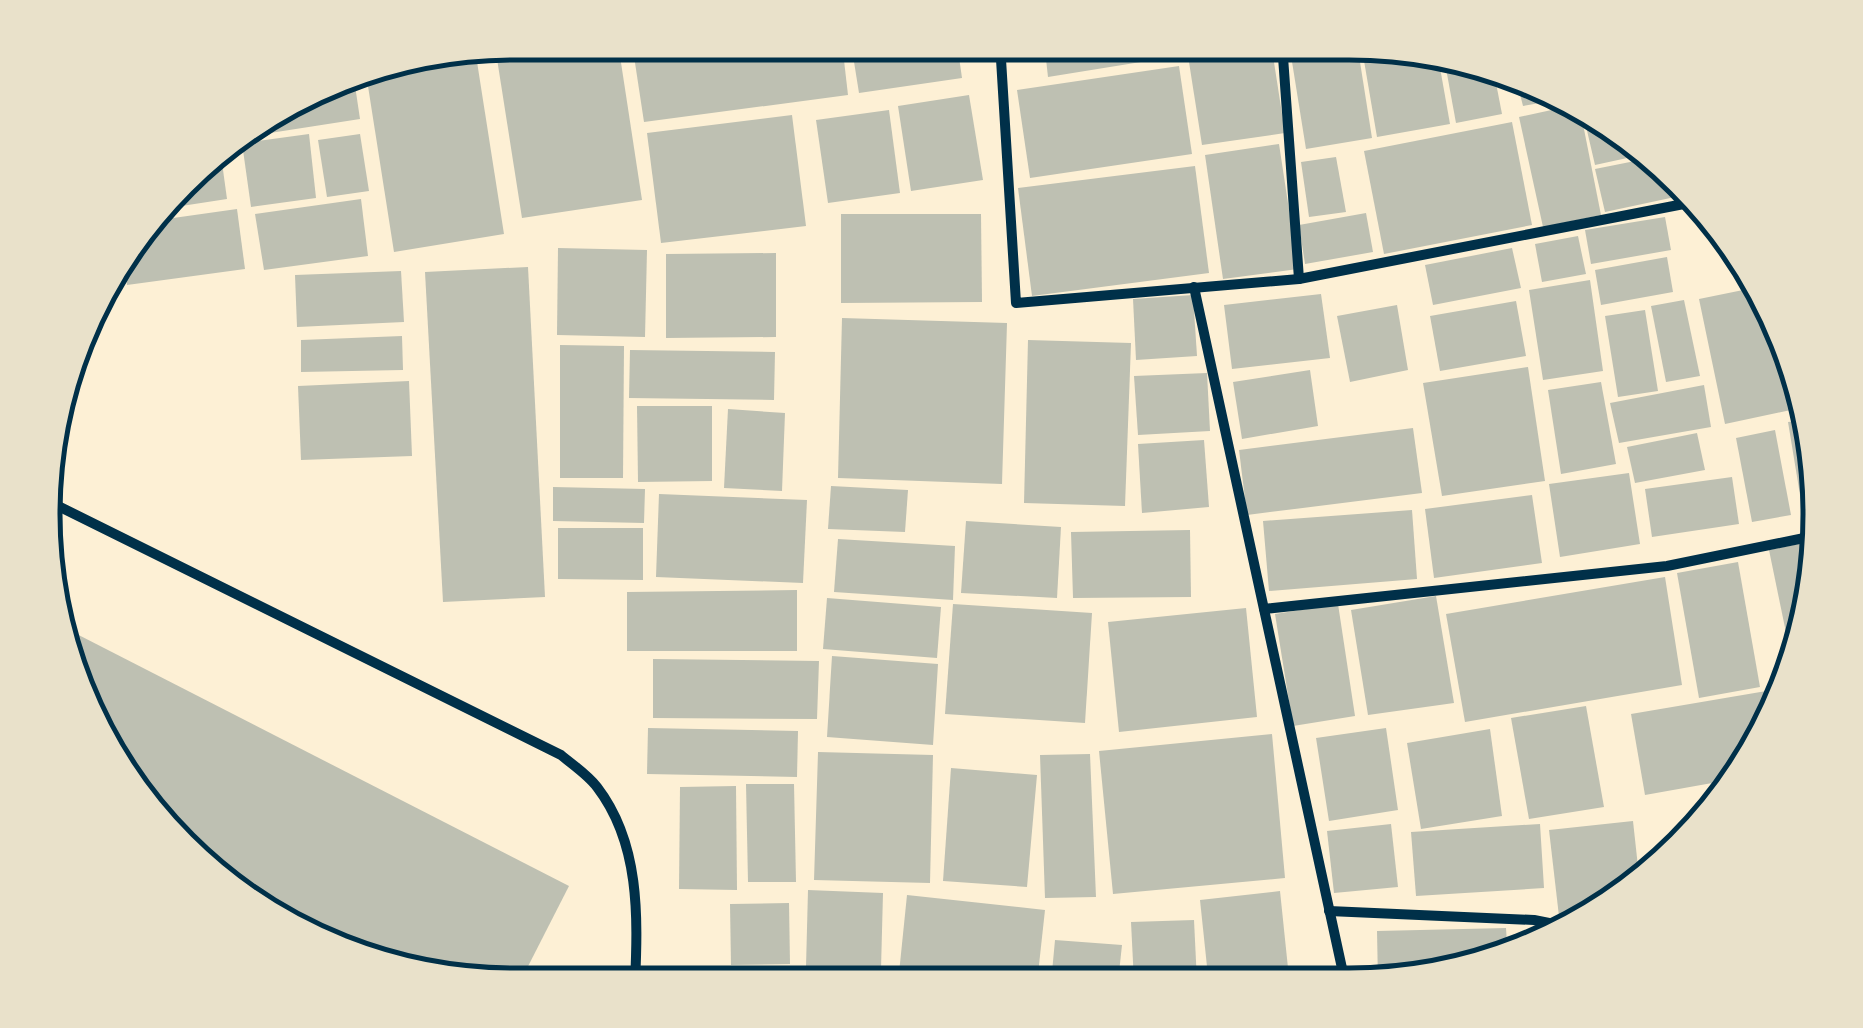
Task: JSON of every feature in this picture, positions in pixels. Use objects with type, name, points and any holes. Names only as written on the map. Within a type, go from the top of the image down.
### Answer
[{"type":"street","points":[[1001,60],[1016,303],[1299,279],[1681,205]]},
{"type":"street","points":[[1283,60],[1299,279]]},
{"type":"street","points":[[1194,287],[1343,968]]},
{"type":"street","points":[[60,507],[562,755],[596,785],[621,826],[635,883],[635,968]]},
{"type":"street","points":[[1264,609],[1666,566],[1802,538]]},
{"type":"street","points":[[1329,911],[1546,923]]},
{"type":"building","points":[[621,60],[642,200],[522,218],[497,61]]},
{"type":"building","points":[[635,60],[844,60],[848,95],[644,122]]},
{"type":"building","points":[[854,60],[959,60],[962,78],[859,93]]},
{"type":"building","points":[[1046,60],[1153,60],[1048,77]]},
{"type":"building","points":[[1189,60],[1274,60],[1285,133],[1202,145]]},
{"type":"building","points":[[1292,60],[1360,60],[1372,138],[1306,149]]},
{"type":"building","points":[[1364,60],[1440,69],[1450,124],[1377,137]]},
{"type":"building","points":[[477,62],[504,234],[394,252],[368,84],[425,69]]},
{"type":"building","points":[[1179,66],[1192,154],[1030,178],[1017,90]]},
{"type":"building","points":[[1446,71],[1496,84],[1502,114],[1456,123]]},
{"type":"building","points":[[356,89],[360,119],[268,133],[313,107]]},
{"type":"building","points":[[1520,94],[1541,103],[1523,106]]},
{"type":"building","points":[[969,95],[983,180],[911,191],[898,106]]},
{"type":"building","points":[[1554,109],[1583,126],[1601,215],[1543,227],[1519,117]]},
{"type":"building","points":[[889,110],[900,193],[828,203],[816,120]]},
{"type":"building","points":[[792,115],[806,226],[661,243],[647,133]]},
{"type":"building","points":[[1512,122],[1532,225],[1384,254],[1364,151]]},
{"type":"building","points":[[1586,128],[1629,158],[1595,165]]},
{"type":"building","points":[[309,134],[316,198],[251,207],[243,150],[256,141]]},
{"type":"building","points":[[360,134],[369,191],[327,197],[318,140]]},
{"type":"building","points":[[1279,144],[1298,269],[1223,279],[1205,155]]},
{"type":"building","points":[[1336,157],[1346,212],[1309,217],[1301,162]]},
{"type":"building","points":[[1634,161],[1674,197],[1605,212],[1595,169]]},
{"type":"building","points":[[1195,166],[1209,273],[1032,296],[1018,188]]},
{"type":"building","points":[[223,167],[227,199],[181,206]]},
{"type":"building","points":[[361,199],[368,256],[264,270],[255,214]]},
{"type":"building","points":[[237,209],[245,269],[127,285],[126,279],[137,262],[170,218]]},
{"type":"building","points":[[1366,213],[1373,252],[1305,264],[1299,225]]},
{"type":"building","points":[[841,214],[981,214],[982,302],[841,303]]},
{"type":"building","points":[[1665,217],[1671,250],[1591,264],[1585,230]]},
{"type":"building","points":[[1578,236],[1586,274],[1542,282],[1535,244]]},
{"type":"building","points":[[558,248],[647,250],[645,337],[557,335]]},
{"type":"building","points":[[1512,248],[1521,288],[1433,305],[1425,265]]},
{"type":"building","points":[[776,253],[776,337],[666,338],[666,254]]},
{"type":"building","points":[[1667,257],[1673,292],[1601,305],[1595,270]]},
{"type":"building","points":[[528,267],[545,597],[443,602],[425,272]]},
{"type":"building","points":[[401,271],[404,322],[297,327],[295,275]]},
{"type":"building","points":[[1590,280],[1603,371],[1543,380],[1529,290]]},
{"type":"building","points":[[1744,290],[1768,340],[1791,410],[1725,424],[1699,299]]},
{"type":"building","points":[[1321,294],[1330,358],[1232,369],[1224,305]]},
{"type":"building","points":[[1193,295],[1197,356],[1136,360],[1133,299]]},
{"type":"building","points":[[1684,300],[1700,376],[1666,382],[1651,306]]},
{"type":"building","points":[[1516,301],[1526,356],[1440,371],[1430,316]]},
{"type":"building","points":[[1397,305],[1408,370],[1350,382],[1337,316]]},
{"type":"building","points":[[1645,310],[1658,391],[1618,397],[1605,316]]},
{"type":"building","points":[[842,318],[1007,323],[1002,484],[838,478]]},
{"type":"building","points":[[402,336],[403,370],[301,372],[301,340]]},
{"type":"building","points":[[1028,340],[1131,343],[1125,506],[1024,503]]},
{"type":"building","points":[[560,345],[624,346],[623,478],[560,478]]},
{"type":"building","points":[[630,350],[775,352],[774,400],[629,398]]},
{"type":"building","points":[[1528,367],[1545,481],[1442,496],[1423,383]]},
{"type":"building","points":[[1310,370],[1318,426],[1242,439],[1233,382]]},
{"type":"building","points":[[1207,373],[1210,431],[1138,435],[1134,376]]},
{"type":"building","points":[[409,381],[412,456],[301,460],[298,386]]},
{"type":"building","points":[[1601,382],[1616,464],[1561,474],[1548,390]]},
{"type":"building","points":[[1704,385],[1711,427],[1619,443],[1610,403]]},
{"type":"building","points":[[637,406],[712,406],[712,481],[638,482]]},
{"type":"building","points":[[728,409],[785,413],[782,491],[724,488]]},
{"type":"building","points":[[1793,421],[1799,455],[1803,513],[1788,422]]},
{"type":"building","points":[[1413,428],[1422,493],[1247,515],[1239,450]]},
{"type":"building","points":[[1775,430],[1791,515],[1752,522],[1736,438]]},
{"type":"building","points":[[1697,433],[1705,470],[1635,483],[1627,447]]},
{"type":"building","points":[[1204,440],[1209,507],[1142,513],[1138,444]]},
{"type":"building","points":[[1629,473],[1640,544],[1560,557],[1549,484]]},
{"type":"building","points":[[1732,477],[1739,524],[1652,537],[1645,489]]},
{"type":"building","points":[[831,486],[908,490],[905,532],[828,529]]},
{"type":"building","points":[[553,487],[645,489],[644,523],[553,521]]},
{"type":"building","points":[[659,494],[807,500],[803,583],[656,577]]},
{"type":"building","points":[[1532,495],[1542,563],[1434,578],[1425,509]]},
{"type":"building","points":[[1412,510],[1417,579],[1269,591],[1263,521]]},
{"type":"building","points":[[966,521],[1061,527],[1057,598],[961,593]]},
{"type":"building","points":[[558,528],[643,528],[643,580],[558,579]]},
{"type":"building","points":[[1190,530],[1191,597],[1073,598],[1071,532]]},
{"type":"building","points":[[838,539],[955,546],[953,600],[834,592]]},
{"type":"building","points":[[1802,543],[1787,636],[1769,550]]},
{"type":"building","points":[[1738,562],[1760,687],[1699,698],[1677,573]]},
{"type":"building","points":[[1665,577],[1682,685],[1465,722],[1446,614]]},
{"type":"building","points":[[797,590],[797,651],[627,651],[627,592]]},
{"type":"building","points":[[1436,596],[1454,703],[1368,715],[1351,610]]},
{"type":"building","points":[[827,598],[941,607],[937,658],[823,649]]},
{"type":"building","points":[[953,604],[1092,613],[1085,723],[945,714]]},
{"type":"building","points":[[1338,604],[1355,716],[1293,726],[1275,614]]},
{"type":"building","points":[[1246,608],[1257,717],[1119,732],[1108,622]]},
{"type":"building","points":[[75,633],[569,886],[527,968],[455,964],[396,953],[313,921],[238,874],[193,835],[154,790],[107,715]]},
{"type":"building","points":[[832,656],[938,664],[933,745],[827,737]]},
{"type":"building","points":[[653,659],[819,661],[817,719],[653,718]]},
{"type":"building","points":[[1767,691],[1742,741],[1714,783],[1645,795],[1631,714]]},
{"type":"building","points":[[1586,706],[1604,807],[1529,819],[1511,718]]},
{"type":"building","points":[[648,728],[798,731],[797,777],[647,774]]},
{"type":"building","points":[[1386,728],[1398,810],[1329,821],[1316,738]]},
{"type":"building","points":[[1490,729],[1502,816],[1421,829],[1407,743]]},
{"type":"building","points":[[1272,734],[1285,878],[1113,894],[1099,751]]},
{"type":"building","points":[[818,752],[933,755],[930,883],[814,880]]},
{"type":"building","points":[[1090,754],[1096,897],[1045,898],[1040,755]]},
{"type":"building","points":[[951,768],[1037,775],[1027,887],[943,881]]},
{"type":"building","points":[[746,784],[794,784],[796,882],[748,882]]},
{"type":"building","points":[[736,786],[737,890],[679,889],[680,787]]},
{"type":"building","points":[[1633,821],[1638,864],[1559,916],[1549,830]]},
{"type":"building","points":[[1391,824],[1398,887],[1334,893],[1327,831]]},
{"type":"building","points":[[1540,824],[1544,888],[1416,896],[1411,832]]},
{"type":"building","points":[[808,890],[883,893],[881,968],[806,967]]},
{"type":"building","points":[[1280,891],[1288,968],[1207,968],[1200,900]]},
{"type":"building","points":[[907,895],[1045,910],[1039,968],[900,968]]},
{"type":"building","points":[[789,903],[790,964],[731,965],[730,904]]},
{"type":"building","points":[[1194,920],[1196,968],[1133,968],[1131,922]]},
{"type":"building","points":[[1506,928],[1507,939],[1467,953],[1378,967],[1377,931]]},
{"type":"building","points":[[1055,940],[1122,945],[1120,968],[1052,968]]}]
